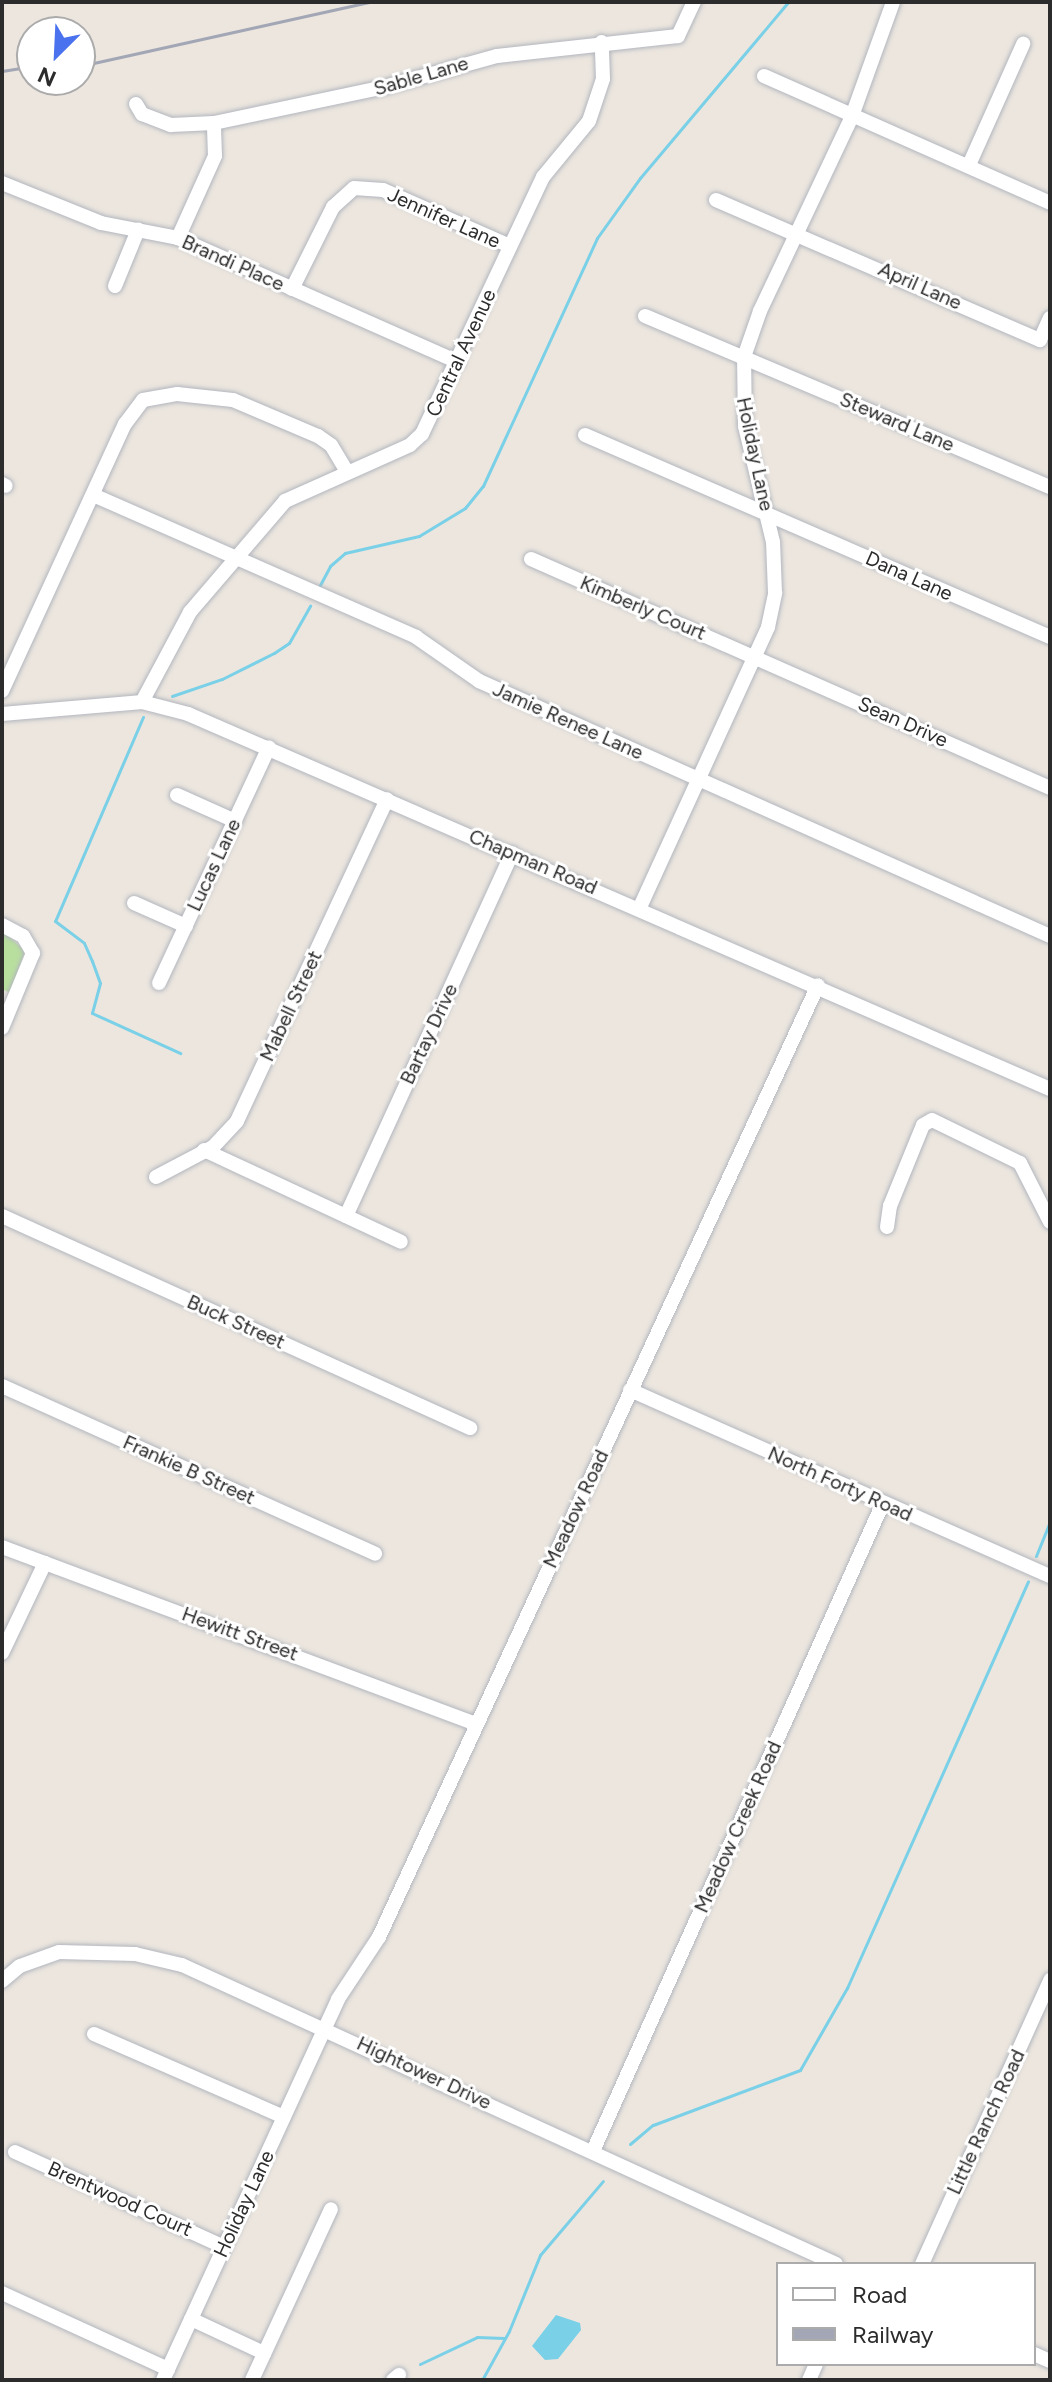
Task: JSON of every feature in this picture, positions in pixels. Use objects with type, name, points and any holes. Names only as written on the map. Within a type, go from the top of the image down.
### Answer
[{"type":"street","name":"Sable Lane","points":[[136,104],[142,114],[171,125],[214,123],[385,87],[451,65],[602,42],[678,36],[694,2]]},
{"type":"street","name":"Holiday Lane","points":[[640,907],[756,656],[775,593],[768,514],[745,426],[744,357],[852,116],[893,2]]},
{"type":"street","name":"Central Avenue","points":[[142,702],[190,612],[285,501],[346,470],[410,445],[422,434],[543,177],[589,121],[603,79],[602,42]]},
{"type":"street","points":[[969,165],[1023,44]]},
{"type":"street","points":[[764,76],[1050,203]]},
{"type":"street","points":[[178,238],[215,156],[214,123]]},
{"type":"street","name":"Brandi Place","points":[[2,183],[72,214],[178,238],[458,362]]},
{"type":"street","name":"Jennifer Lane","points":[[292,289],[333,207],[354,188],[383,190],[510,246]]},
{"type":"street","name":"April Lane","points":[[716,200],[799,233],[1040,340],[1050,318]]},
{"type":"street","points":[[115,286],[138,230]]},
{"type":"street","name":"Steward Lane","points":[[645,316],[1050,487]]},
{"type":"street","points":[[2,691],[131,412],[155,395],[207,394],[233,400],[318,436],[331,445],[346,470]]},
{"type":"street","name":"Dana Lane","points":[[585,435],[1050,637]]},
{"type":"street","name":"Jamie Renee Lane","points":[[93,495],[416,637],[479,681],[1050,936]]},
{"type":"street","name":"Kimberly Court","points":[[531,559],[756,656]]},
{"type":"street","name":"Sean Drive","points":[[756,656],[1050,788]]},
{"type":"street","name":"Chapman Road","points":[[2,714],[142,702],[188,714],[640,907],[1050,1089]]},
{"type":"street","name":"Lucas Lane","points":[[159,983],[269,747]]},
{"type":"street","points":[[177,795],[235,821]]},
{"type":"street","name":"Mabell Street","points":[[156,1177],[204,1150],[237,1121],[387,799]]},
{"type":"street","name":"Bartay Drive","points":[[346,1216],[512,853]]},
{"type":"street","points":[[134,903],[186,926]]},
{"type":"street","points":[[2,925],[23,936],[33,953],[2,1028]]},
{"type":"street","name":"Meadow Road","points":[[324,2027],[379,1937],[818,985]]},
{"type":"street","points":[[887,1227],[890,1206],[923,1125],[932,1120],[1020,1163],[1033,1178],[1050,1222]]},
{"type":"street","points":[[204,1150],[401,1242]]},
{"type":"street","name":"Buck Street","points":[[2,1216],[470,1428]]},
{"type":"street","name":"Frankie B Street","points":[[2,1386],[375,1554]]},
{"type":"street","name":"North Forty Road","points":[[630,1390],[1050,1576]]},
{"type":"street","name":"Meadow Creek Road","points":[[593,2151],[883,1503]]},
{"type":"street","name":"Hewitt Street","points":[[2,1547],[476,1724]]},
{"type":"street","points":[[2,1653],[45,1563]]},
{"type":"street","name":"Hightower Drive","points":[[2,1981],[28,1962],[59,1952],[135,1954],[182,1965],[324,2027],[832,2262]]},
{"type":"street","name":"Little Ranch Road","points":[[923,2262],[1050,1980]]},
{"type":"street","name":"Holiday Lane","points":[[166,2374],[324,2027]]},
{"type":"street","points":[[94,2034],[284,2117]]},
{"type":"street","name":"Brentwood Court","points":[[15,2152],[224,2247]]},
{"type":"street","points":[[252,2380],[331,2209]]},
{"type":"street","points":[[2,2293],[166,2374]]},
{"type":"street","points":[[191,2319],[264,2353]]},
{"type":"green space","points":[[2,930],[25,951],[10,993],[2,989]]},
{"type":"water","points":[[556,2315],[580,2323],[581,2330],[558,2359],[545,2360],[532,2346]]},
{"type":"waterway","points":[[320,585],[330,566],[345,553],[419,536],[465,508],[483,486],[597,238],[640,178],[788,2]]},
{"type":"waterway","points":[[172,696],[222,679],[274,653],[289,643],[310,606]]},
{"type":"waterway","points":[[143,717],[55,921],[84,943],[92,961],[100,983],[92,1013],[180,1053]]},
{"type":"waterway","points":[[1036,1556],[1050,1522]]},
{"type":"waterway","points":[[630,2144],[653,2125],[800,2070],[847,1988],[1028,1582]]},
{"type":"waterway","points":[[482,2380],[509,2331],[540,2255],[603,2181]]},
{"type":"waterway","points":[[420,2364],[477,2337],[504,2338]]},
{"type":"railway","points":[[96,62],[369,2]]},
{"type":"railway","points":[[2,71],[16,69]]}]
